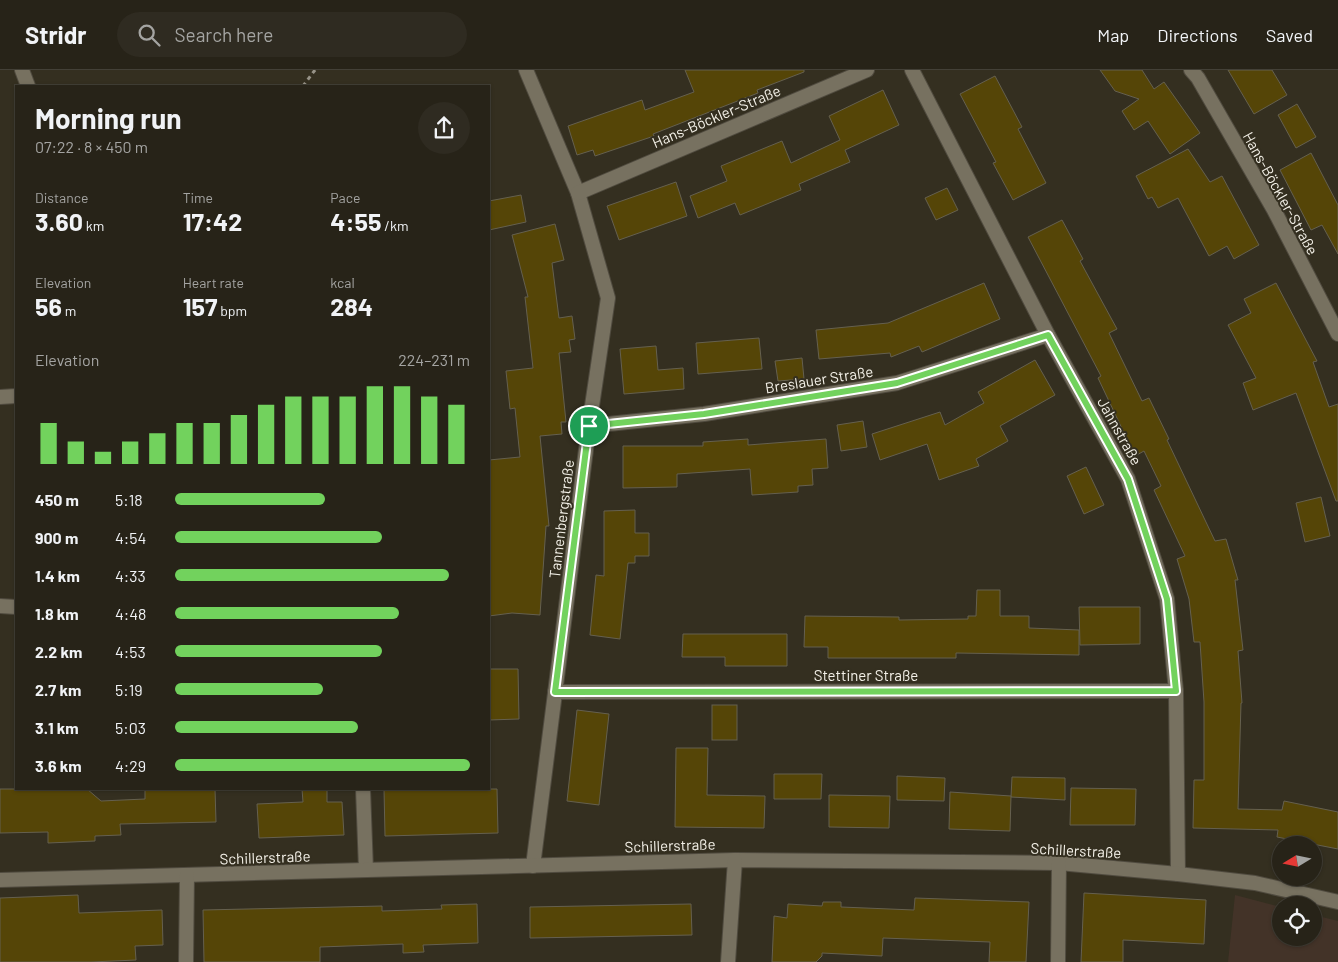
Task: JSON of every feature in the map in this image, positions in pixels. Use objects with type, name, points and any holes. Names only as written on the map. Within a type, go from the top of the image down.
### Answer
[{"type":"street","points":[[22,70],[28,85]]},
{"type":"street","name":"Tannenbergstraße","points":[[526,70],[578,193],[608,298],[589,426],[533,866]]},
{"type":"street","name":"Hans-Böckler-Straße","points":[[578,193],[867,70]]},
{"type":"street","name":"Jahnstraße","points":[[912,70],[1048,335],[1128,479],[1167,599],[1176,691],[1178,874]]},
{"type":"street","name":"Hans-Böckler-Straße","points":[[1190,70],[1198,78],[1274,210],[1338,334]]},
{"type":"street","name":"Breslauer Straße","points":[[589,426],[704,414],[897,383],[1048,335]]},
{"type":"street","points":[[0,397],[15,396]]},
{"type":"street","points":[[0,606],[15,607]]},
{"type":"street","name":"Stettiner Straße","points":[[555,692],[1176,691]]},
{"type":"street","points":[[363,790],[366,870]]},
{"type":"street","points":[[728,962],[736,860]]},
{"type":"street","name":"Schillerstraße","points":[[0,880],[736,860],[1060,863],[1255,883],[1338,902]]},
{"type":"street","points":[[1058,962],[1060,863]]},
{"type":"street","points":[[186,962],[187,875]]},
{"type":"path","points":[[304,85],[315,70]]},
{"type":"shaded area","points":[[1235,895],[1272,905],[1272,946],[1322,946],[1322,917],[1338,921],[1338,962],[1228,962]]},
{"type":"building","points":[[685,70],[804,70],[804,72],[757,90],[758,93],[653,134],[654,136],[595,156],[593,150],[577,155],[568,126],[642,100],[645,110],[694,92]]},
{"type":"building","points":[[1100,70],[1142,70],[1154,89],[1164,82],[1200,133],[1170,154],[1148,121],[1134,130],[1122,111],[1139,99],[1115,91]]},
{"type":"building","points":[[1228,70],[1272,70],[1287,95],[1254,114]]},
{"type":"building","points":[[995,76],[1022,127],[1018,129],[1046,183],[1013,200],[993,163],[996,162],[960,94]]},
{"type":"building","points":[[883,90],[899,125],[845,150],[850,162],[799,184],[801,190],[740,215],[735,203],[698,218],[690,196],[727,181],[721,166],[782,141],[791,163],[840,140],[829,116]]},
{"type":"building","points":[[1297,104],[1316,137],[1296,148],[1278,115]]},
{"type":"building","points":[[1188,149],[1210,182],[1222,176],[1259,245],[1234,259],[1227,246],[1209,256],[1178,198],[1158,208],[1152,197],[1148,199],[1136,176]]},
{"type":"building","points":[[1311,153],[1338,205],[1338,254],[1322,225],[1311,230],[1280,170]]},
{"type":"building","points":[[676,182],[687,216],[619,240],[607,206]]},
{"type":"building","points":[[947,188],[958,210],[936,220],[925,198]]},
{"type":"building","points":[[521,195],[526,222],[490,230],[490,201]]},
{"type":"building","points":[[1062,220],[1083,259],[1080,261],[1117,329],[1109,333],[1142,401],[1149,398],[1215,541],[1226,539],[1238,580],[1235,580],[1243,650],[1238,651],[1242,703],[1238,809],[1282,810],[1284,801],[1338,812],[1338,849],[1322,846],[1322,836],[1277,836],[1278,830],[1193,828],[1194,780],[1204,780],[1204,702],[1200,642],[1194,642],[1189,599],[1177,559],[1185,556],[1154,490],[1161,486],[1144,451],[1135,456],[1098,378],[1101,376],[1028,237]]},
{"type":"building","points":[[555,224],[564,260],[552,263],[559,318],[572,316],[575,339],[569,340],[571,352],[559,353],[566,422],[561,422],[562,434],[540,436],[549,526],[546,526],[540,615],[512,613],[490,616],[490,460],[520,457],[515,408],[510,409],[506,371],[533,368],[525,297],[528,297],[512,235]]},
{"type":"building","points":[[984,283],[1000,319],[922,352],[919,346],[891,357],[890,353],[819,359],[816,330],[888,323]]},
{"type":"building","points":[[1276,283],[1317,361],[1313,362],[1329,407],[1338,404],[1338,501],[1336,501],[1296,393],[1253,410],[1243,383],[1256,378],[1228,325],[1251,313],[1244,299]]},
{"type":"building","points":[[759,338],[762,369],[698,374],[696,343]]},
{"type":"building","points":[[656,346],[658,370],[683,368],[684,389],[624,394],[620,349]]},
{"type":"building","points":[[802,358],[804,379],[778,381],[775,361]]},
{"type":"building","points":[[1035,360],[1055,395],[1000,426],[1008,441],[976,459],[979,466],[939,480],[927,444],[880,460],[872,434],[940,412],[945,425],[984,403],[978,392]]},
{"type":"building","points":[[863,421],[867,447],[841,451],[837,425]]},
{"type":"building","points":[[748,439],[748,445],[826,439],[828,468],[812,469],[813,485],[798,486],[798,492],[752,495],[750,469],[677,474],[677,487],[623,488],[623,446],[703,446],[703,442]]},
{"type":"building","points":[[1086,467],[1104,505],[1084,514],[1067,476]]},
{"type":"building","points":[[1321,497],[1330,536],[1305,542],[1296,503]]},
{"type":"building","points":[[635,510],[635,533],[649,533],[649,556],[635,556],[635,563],[628,563],[620,639],[590,635],[596,575],[604,576],[604,511]]},
{"type":"building","points":[[977,590],[1000,590],[1000,616],[1029,616],[1029,628],[1079,630],[1079,655],[956,653],[956,658],[828,658],[828,647],[804,647],[805,616],[899,617],[899,620],[968,619],[968,616],[976,616]]},
{"type":"building","points":[[1079,607],[1140,607],[1140,644],[1080,645]]},
{"type":"building","points":[[683,634],[787,634],[787,666],[725,666],[725,657],[682,657]]},
{"type":"building","points":[[490,669],[518,669],[519,719],[490,720]]},
{"type":"building","points":[[712,705],[737,705],[737,740],[712,740]]},
{"type":"building","points":[[577,710],[609,714],[599,805],[567,801]]},
{"type":"building","points":[[676,748],[708,748],[707,795],[765,796],[764,828],[675,827]]},
{"type":"building","points":[[774,774],[822,774],[821,799],[774,799]]},
{"type":"building","points":[[897,776],[945,778],[944,801],[897,800]]},
{"type":"building","points":[[1012,777],[1065,778],[1065,800],[1011,797]]},
{"type":"building","points":[[1071,788],[1136,789],[1135,825],[1070,825]]},
{"type":"building","points":[[0,789],[88,790],[101,801],[145,799],[145,790],[215,790],[216,822],[120,824],[121,835],[95,836],[95,841],[48,843],[48,832],[0,833]]},
{"type":"building","points":[[497,789],[498,833],[385,836],[384,790]]},
{"type":"building","points":[[302,790],[327,790],[327,802],[342,802],[344,835],[259,838],[257,804],[303,802]]},
{"type":"building","points":[[950,792],[1011,796],[1010,831],[949,829]]},
{"type":"building","points":[[829,795],[890,796],[889,828],[829,827]]},
{"type":"building","points":[[1084,893],[1206,900],[1204,944],[1123,940],[1123,962],[1081,962]]},
{"type":"building","points":[[78,895],[79,913],[162,910],[163,945],[135,946],[136,960],[0,962],[0,898]]},
{"type":"building","points":[[915,898],[1029,902],[1026,962],[989,962],[990,942],[883,938],[882,956],[822,953],[822,956],[816,962],[772,962],[774,916],[787,918],[788,904],[822,906],[823,902],[841,902],[841,907],[914,910]]},
{"type":"building","points":[[477,904],[478,943],[423,945],[424,952],[403,953],[403,944],[320,947],[320,962],[204,962],[203,910],[382,906],[382,911],[442,909],[441,905]]},
{"type":"building","points":[[691,904],[692,935],[530,938],[530,907]]},
{"type":"route","points":[[1048,335],[1128,479],[1167,599],[1176,691],[555,692],[589,426],[704,414],[897,383],[1048,335]]}]
